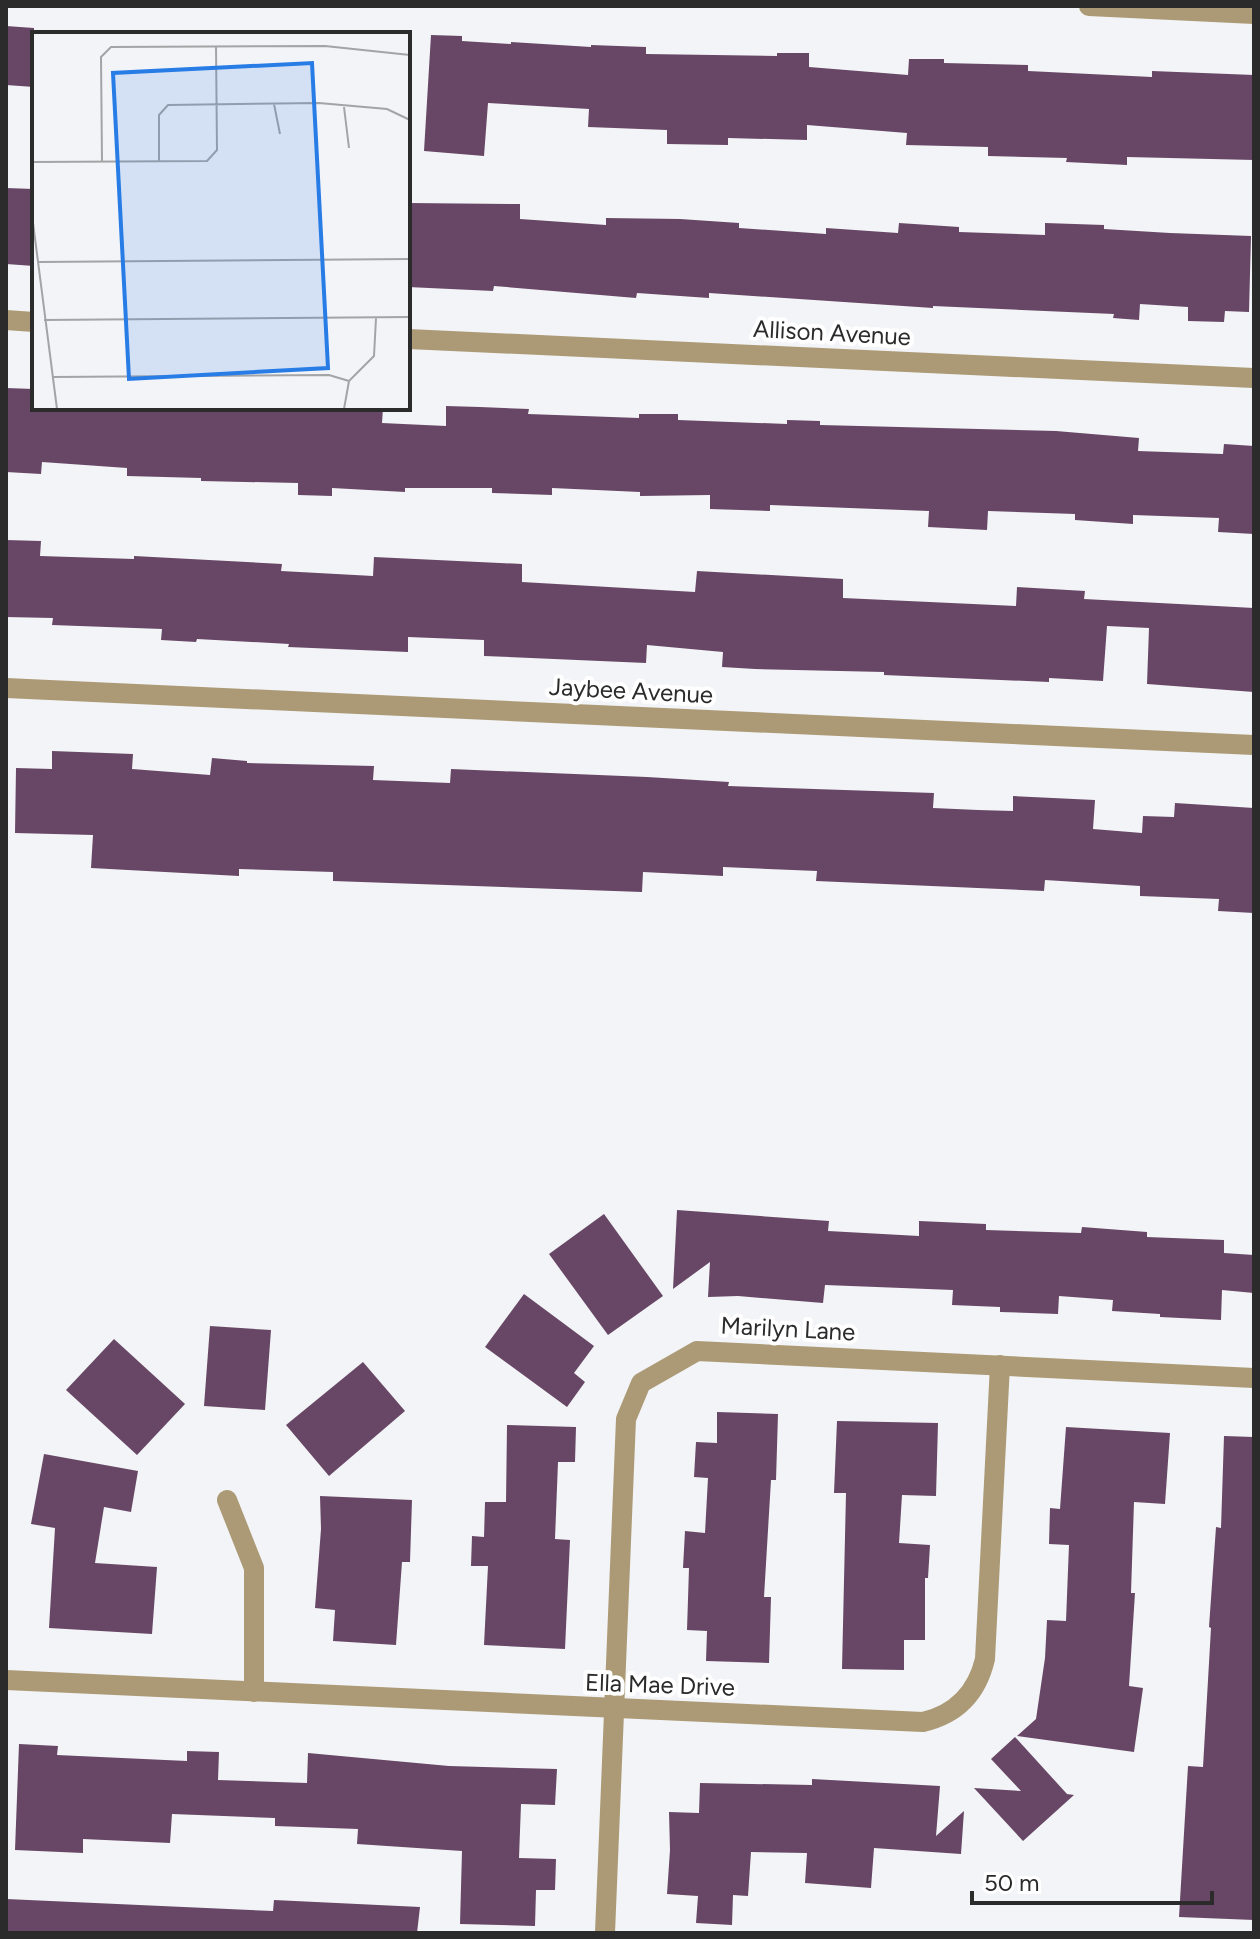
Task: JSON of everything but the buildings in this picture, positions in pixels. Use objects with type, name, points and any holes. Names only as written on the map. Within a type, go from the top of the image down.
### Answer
[{"type":"street","points":[[1089,6],[1254,14]]},
{"type":"street","points":[[6,320],[32,322]]},
{"type":"street","name":"Allison Avenue","points":[[410,339],[1254,378]]},
{"type":"street","name":"Jaybee Avenue","points":[[6,688],[1254,745]]},
{"type":"street","name":"Marilyn Lane","points":[[605,1933],[626,1419],[641,1383],[697,1351],[1254,1378]]},
{"type":"street","name":"Ella Mae Drive","points":[[6,1680],[923,1722],[950,1712],[962,1703],[976,1686],[985,1659],[1000,1365]]},
{"type":"street","points":[[227,1500],[254,1568],[254,1692]]}]
